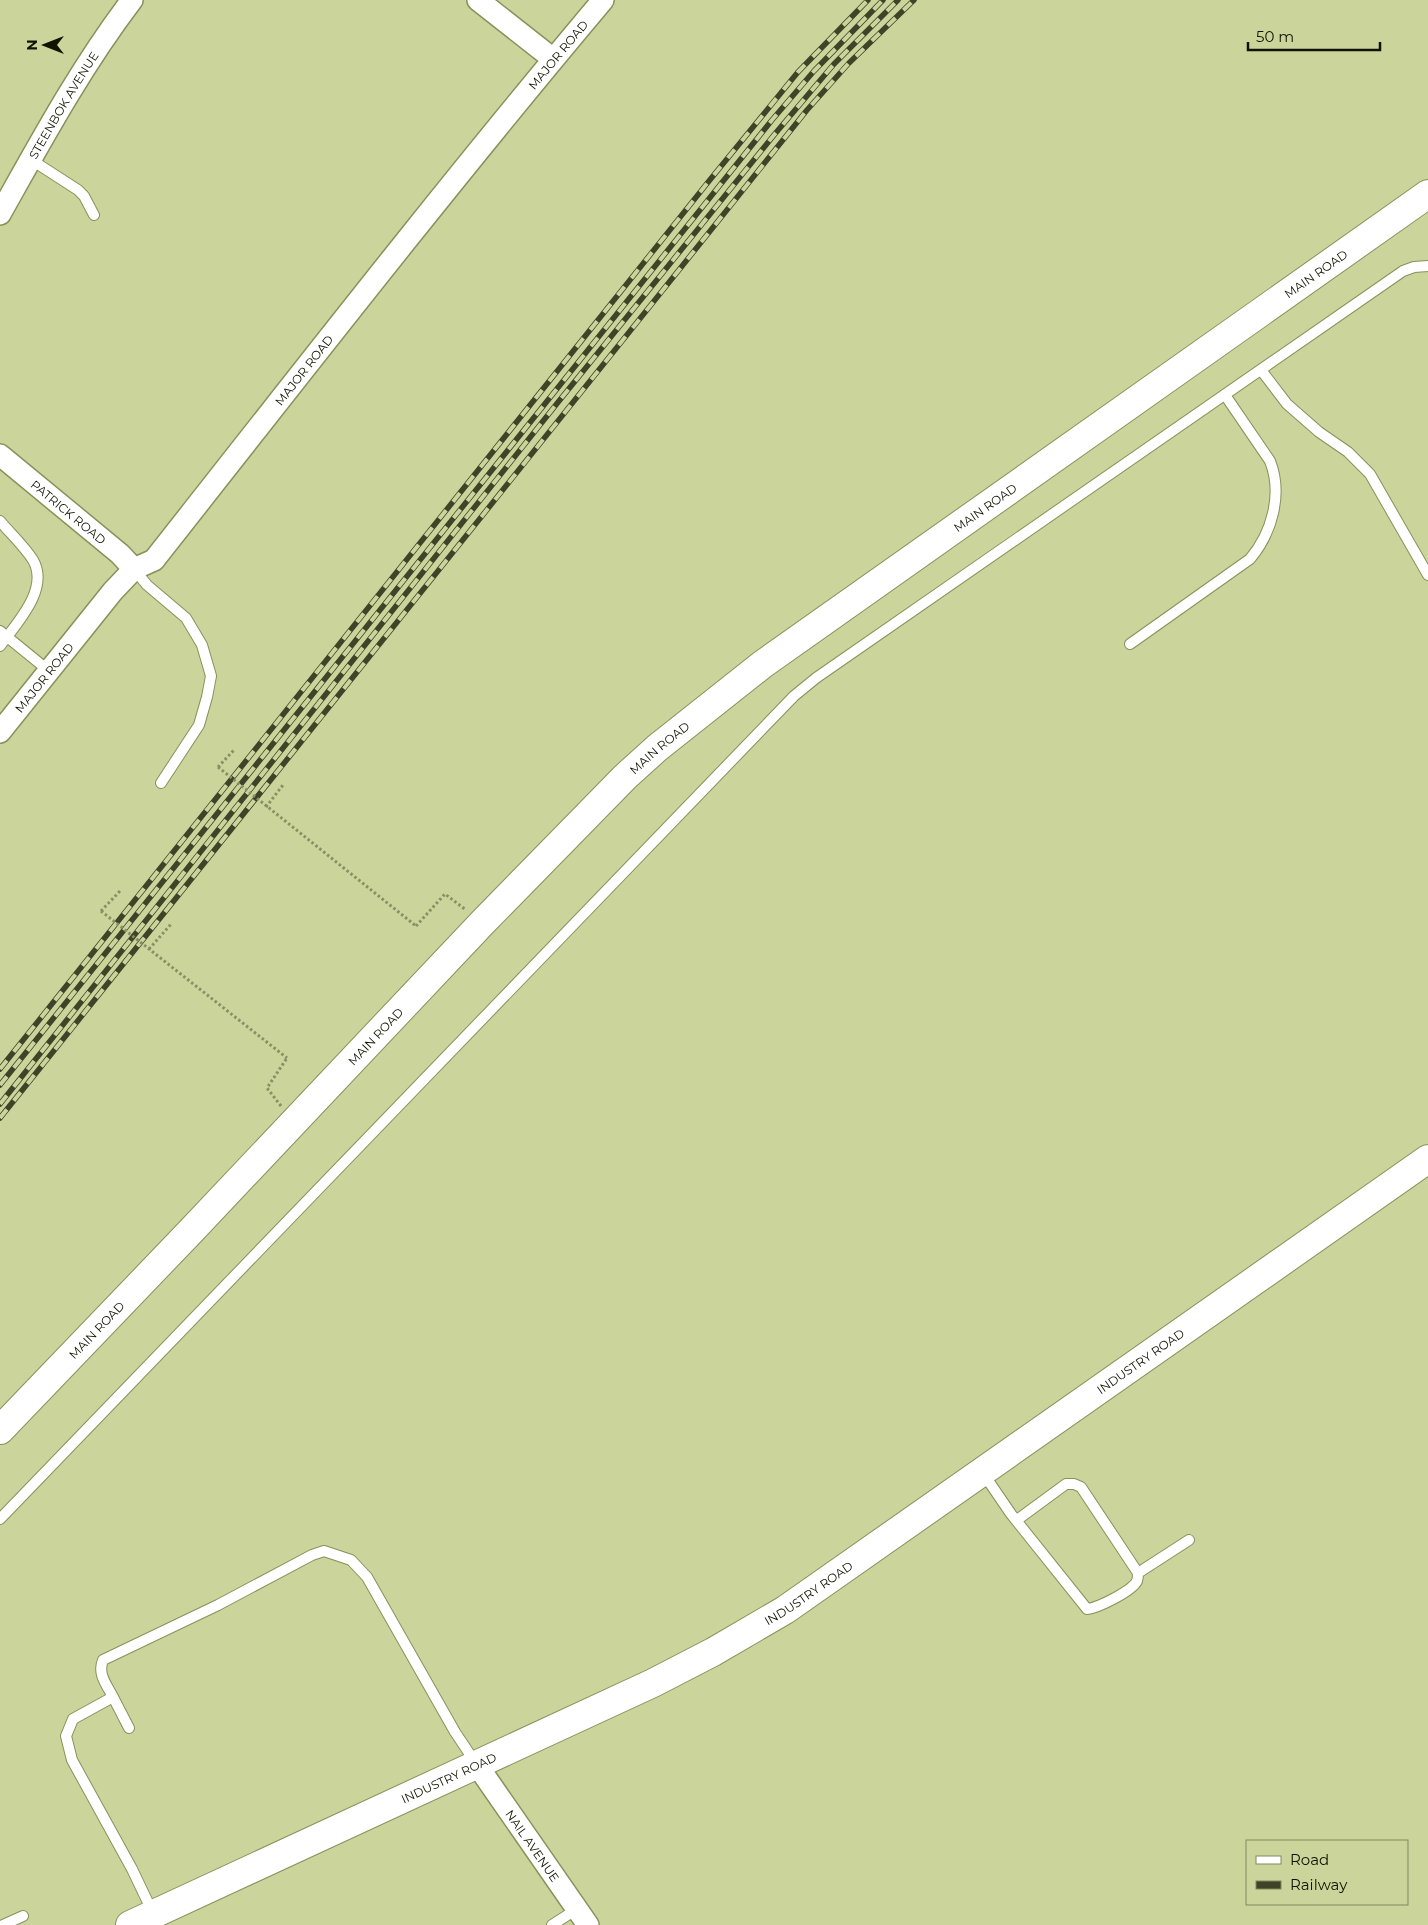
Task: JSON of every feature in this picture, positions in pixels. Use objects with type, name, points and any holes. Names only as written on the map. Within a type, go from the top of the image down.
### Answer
[{"type":"main road","name":"MAIN ROAD","points":[[0,1430],[483,922],[625,777],[657,748],[763,664],[1428,194]]},
{"type":"main road","name":"INDUSTRY ROAD","points":[[141,1920],[653,1683],[739,1638],[785,1610],[1428,1159]]},
{"type":"street","name":"STEENBOK AVENUE","points":[[0,214],[71,90],[113,25],[132,0]]},
{"type":"street","points":[[478,0],[553,59]]},
{"type":"street","name":"MAJOR ROAD","points":[[0,732],[113,591],[134,569],[154,560],[553,59],[603,0]]},
{"type":"street","name":"PATRICK ROAD","points":[[0,455],[120,554],[134,569]]},
{"type":"street","name":"NAIL AVENUE","points":[[477,1765],[582,1917]]},
{"type":"lane","points":[[30,160],[78,190],[84,196],[94,215]]},
{"type":"lane","points":[[0,1519],[794,696],[816,678],[1403,271],[1414,267],[1428,266]]},
{"type":"lane","points":[[1261,370],[1288,404],[1319,432],[1348,452],[1370,474],[1428,575]]},
{"type":"lane","points":[[1130,644],[1250,559],[1258,550],[1266,533],[1274,505],[1276,482],[1274,472],[1270,461],[1225,395]]},
{"type":"lane","points":[[0,521],[32,559],[37,575],[34,594],[30,603],[3,634],[0,646]]},
{"type":"lane","points":[[134,569],[147,585],[186,618],[202,645],[210,676],[207,697],[199,725],[161,783]]},
{"type":"lane","points":[[3,634],[49,671]]},
{"type":"lane","points":[[982,1472],[1017,1520],[1087,1610],[1096,1608],[1133,1586],[1138,1580],[1138,1573],[1081,1487],[1074,1484],[1066,1484],[1017,1520]]},
{"type":"lane","points":[[1138,1573],[1189,1540]]},
{"type":"lane","points":[[129,1728],[101,1674],[100,1667],[103,1660],[218,1605],[312,1554],[324,1551],[351,1560],[367,1577],[455,1732],[477,1765]]},
{"type":"lane","points":[[113,1697],[74,1719],[66,1736],[72,1760],[132,1869],[141,1920]]},
{"type":"lane","points":[[3,1925],[23,1916]]},
{"type":"lane","points":[[552,1925],[582,1917]]},
{"type":"path","points":[[234,750],[218,767],[416,926],[445,894]]},
{"type":"path","points":[[266,807],[283,785]]},
{"type":"path","points":[[121,890],[101,911],[286,1058],[267,1088]]},
{"type":"path","points":[[149,948],[172,923]]},
{"type":"railway","points":[[0,1069],[709,181],[798,72],[868,0]]},
{"type":"railway","points":[[0,1085],[772,120],[814,71],[883,0]]},
{"type":"railway","points":[[0,1104],[559,401],[774,135],[834,64],[898,0]]},
{"type":"railway","points":[[0,1118],[807,110],[849,63],[914,0]]}]
